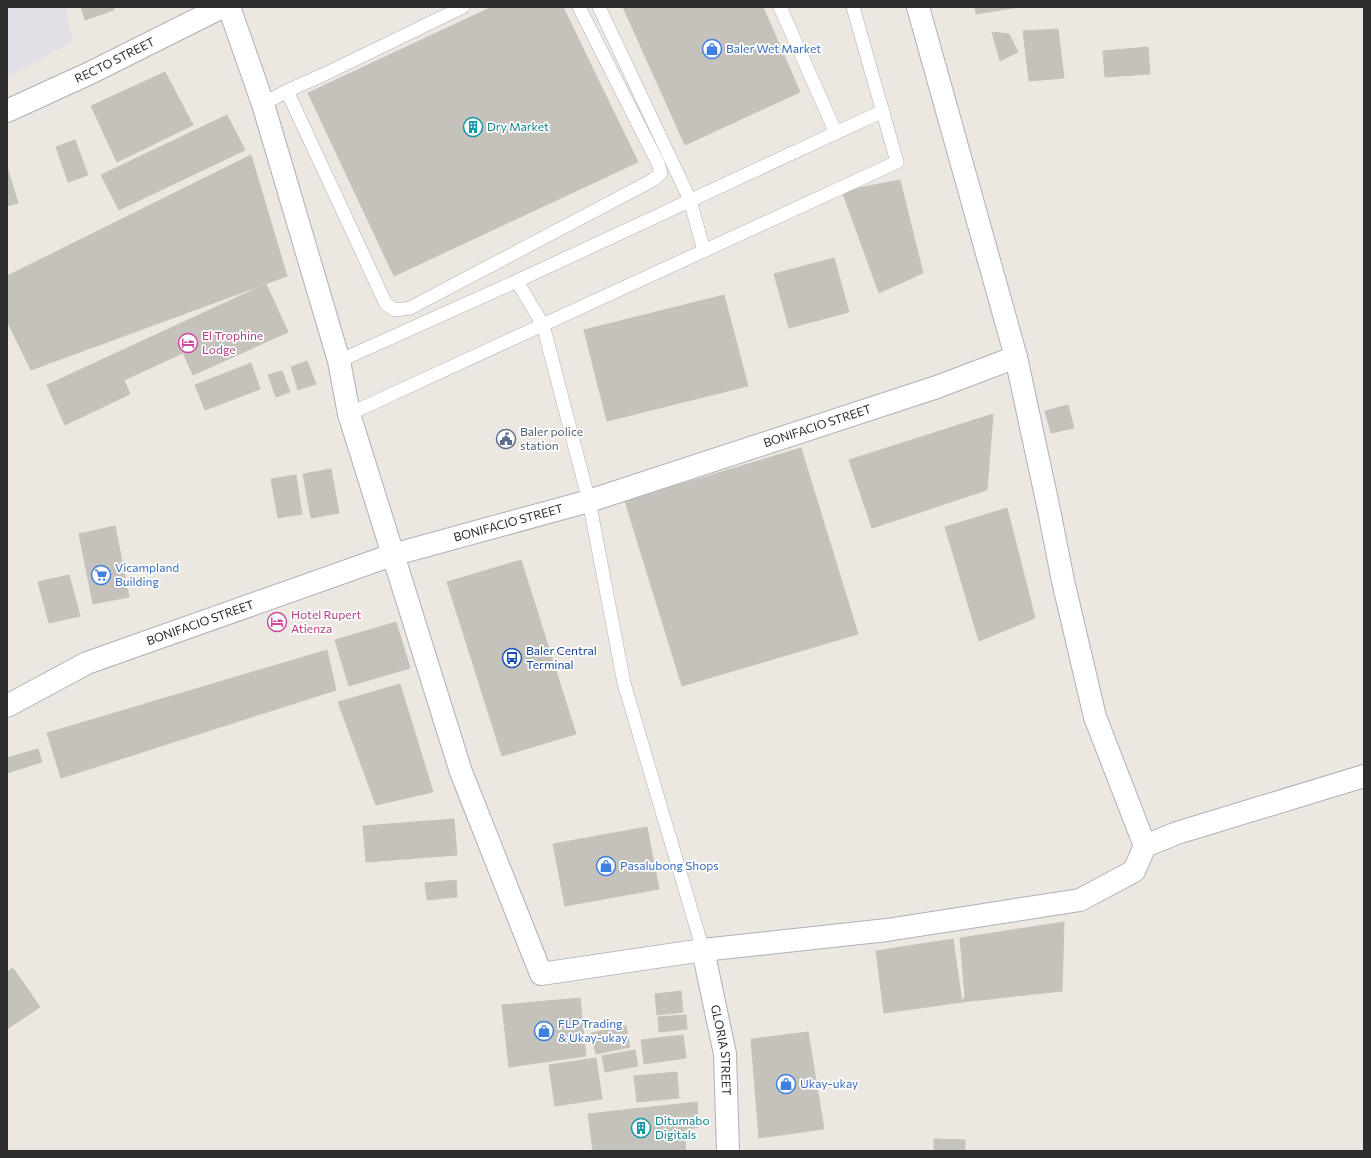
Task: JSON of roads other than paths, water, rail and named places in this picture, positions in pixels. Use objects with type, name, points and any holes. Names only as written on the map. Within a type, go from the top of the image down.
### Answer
[{"type":"street","name":"RECTO STREET","points":[[7,111],[90,73],[222,7]]},
{"type":"street","points":[[229,7],[263,104],[340,361],[349,414],[461,772],[541,974],[703,950],[887,930],[1080,900],[1134,871],[1145,846],[1177,833],[1364,776]]},
{"type":"street","points":[[918,7],[1016,357],[1063,581],[1095,717],[1145,846]]},
{"type":"street","name":"BONIFACIO STREET","points":[[7,706],[87,663],[392,555],[589,501],[937,387],[1016,357]]},
{"type":"street","name":"GLORIA STREET","points":[[703,950],[725,1054],[728,1151]]},
{"type":"lane","points":[[263,104],[287,91],[463,7]]},
{"type":"lane","points":[[287,91],[386,304],[395,310],[410,308],[653,180],[661,173],[658,163],[579,7]]},
{"type":"lane","points":[[600,7],[690,200],[704,251]]},
{"type":"lane","points":[[780,7],[836,133]]},
{"type":"lane","points":[[349,414],[897,162],[853,7]]},
{"type":"lane","points":[[340,361],[517,281],[883,111]]},
{"type":"lane","points":[[517,281],[543,325],[589,501],[624,683],[703,950]]},
{"type":"place","name":"Baler Wet Market","points":[[712,49]]},
{"type":"place","name":"Dry Market","points":[[473,127]]},
{"type":"place","name":"El Trophine Lodge","points":[[188,343]]},
{"type":"place","name":"Baler police station","points":[[506,439]]},
{"type":"place","name":"Vicampland Building","points":[[101,575]]},
{"type":"place","name":"Hotel Rupert Atienza","points":[[277,622]]},
{"type":"place","name":"Baler Central Terminal","points":[[512,658]]},
{"type":"place","name":"Pasalubong Shops","points":[[606,866]]},
{"type":"place","name":"FLP Trading & Ukay-ukay","points":[[544,1031]]},
{"type":"place","name":"Ukay-ukay","points":[[786,1084]]},
{"type":"place","name":"Ditumabo Digitals","points":[[641,1128]]}]
